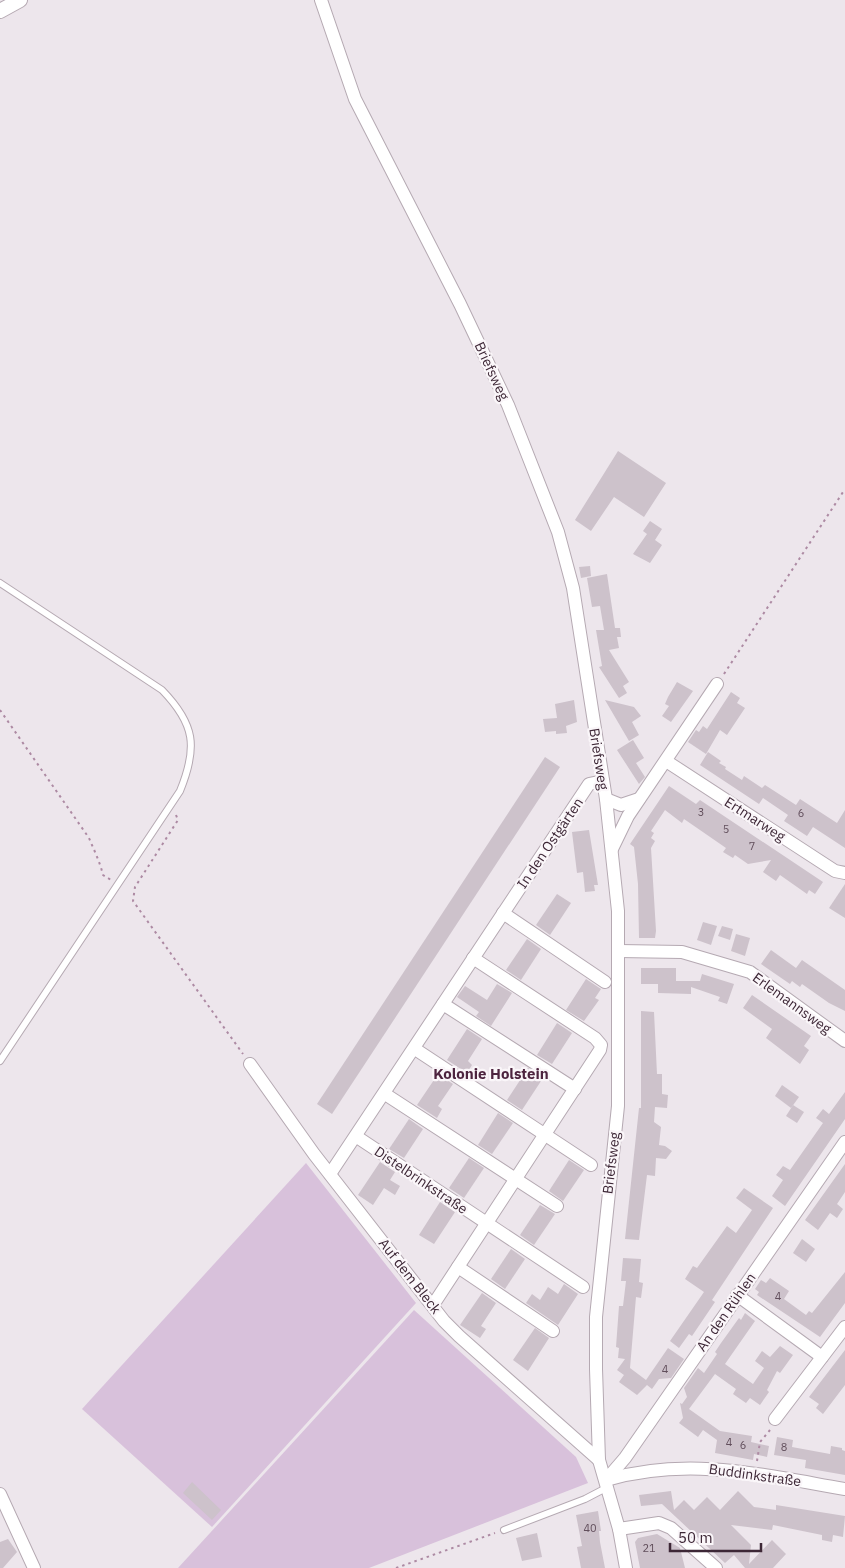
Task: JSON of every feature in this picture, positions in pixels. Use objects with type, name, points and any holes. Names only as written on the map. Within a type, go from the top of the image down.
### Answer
[{"type":"street","points":[[0,11],[20,0]]},
{"type":"street","name":"Briefsweg","points":[[321,0],[356,99],[497,380],[558,532],[573,588],[606,799],[618,911],[618,1106],[596,1317],[599,1460],[619,1529],[626,1568]]},
{"type":"street","points":[[611,851],[618,834],[639,798],[718,684]]},
{"type":"street","name":"Ertmarweg","points":[[666,761],[835,871],[845,873]]},
{"type":"street","name":"In den Ostgärten","points":[[330,1174],[386,1094],[473,958],[589,784],[603,781]]},
{"type":"street","points":[[606,799],[621,805],[639,798]]},
{"type":"street","points":[[503,913],[605,982]]},
{"type":"street","name":"Erlemannsweg","points":[[619,951],[682,952],[750,972],[845,1042]]},
{"type":"street","points":[[433,1305],[598,1056],[601,1045],[595,1038],[473,958]]},
{"type":"street","points":[[443,1004],[575,1089]]},
{"type":"street","points":[[415,1049],[483,1092],[591,1165]]},
{"type":"street","name":"Auf dem Bleck","points":[[250,1064],[330,1174],[459,1336],[599,1460]]},
{"type":"street","points":[[386,1094],[557,1206]]},
{"type":"street","name":"Distelbrinkstraße","points":[[357,1137],[583,1287]]},
{"type":"street","name":"An den Rühlen","points":[[607,1483],[845,1142]]},
{"type":"street","points":[[458,1267],[553,1331]]},
{"type":"street","points":[[737,1295],[822,1357]]},
{"type":"street","points":[[775,1419],[845,1327]]},
{"type":"street","name":"Buddinkstraße","points":[[607,1483],[633,1472],[696,1467],[722,1468],[845,1489]]},
{"type":"street","points":[[0,1494],[34,1568]]},
{"type":"street","points":[[619,1529],[659,1524],[671,1528],[716,1568]]},
{"type":"lane","points":[[0,583],[162,690],[178,707],[192,738],[188,774],[180,791],[0,1061]]},
{"type":"lane","points":[[504,1530],[585,1499],[607,1483]]},
{"type":"path","points":[[718,684],[845,489]]},
{"type":"path","points":[[0,710],[89,838],[94,854],[101,864],[103,875],[112,880],[120,881]]},
{"type":"path","points":[[168,809],[174,813],[178,820],[135,887],[133,893],[134,901],[250,1064]]},
{"type":"path","points":[[754,1474],[760,1442],[774,1424],[775,1419]]},
{"type":"path","points":[[396,1568],[504,1530]]},
{"type":"shaded area","points":[[306,1163],[416,1303],[212,1527],[82,1409]]},
{"type":"shaded area","points":[[414,1310],[576,1457],[588,1483],[369,1568],[178,1568]]},
{"type":"building","points":[[618,451],[666,483],[644,517],[614,497],[591,531],[575,520]]},
{"type":"building","points":[[650,521],[662,529],[655,540],[662,545],[650,563],[633,554],[647,534],[643,531]]},
{"type":"building","points":[[590,566],[591,576],[581,578],[579,567]]},
{"type":"building","points":[[607,574],[615,628],[620,628],[621,637],[617,637],[619,648],[609,650],[629,682],[623,686],[627,693],[619,698],[599,667],[602,666],[596,630],[604,630],[600,606],[592,607],[587,578]]},
{"type":"building","points":[[677,682],[693,691],[671,722],[662,716],[669,706],[665,704]]},
{"type":"building","points":[[731,692],[740,698],[737,703],[745,708],[727,735],[720,730],[706,754],[688,742],[696,730],[699,732],[703,726],[707,729]]},
{"type":"building","points":[[574,700],[577,722],[566,726],[567,733],[545,732],[543,719],[557,718],[555,704]]},
{"type":"building","points":[[605,700],[634,707],[641,716],[632,722],[639,735],[629,741]]},
{"type":"building","points":[[633,740],[644,758],[636,763],[645,777],[639,784],[617,750]]},
{"type":"building","points":[[708,752],[721,761],[719,763],[726,767],[725,769],[742,780],[744,776],[762,788],[765,785],[796,805],[800,799],[837,823],[845,810],[845,848],[813,827],[807,836],[784,821],[788,815],[763,798],[759,804],[700,765]]},
{"type":"building","points":[[545,757],[560,767],[332,1114],[317,1104]]},
{"type":"building","points":[[669,786],[696,804],[700,800],[823,882],[815,894],[809,890],[807,894],[780,875],[776,881],[763,872],[771,860],[748,864],[735,855],[733,858],[723,852],[726,848],[684,819],[682,823],[665,810],[651,831],[654,833],[651,838],[655,841],[651,848],[655,938],[639,938],[638,884],[634,847],[630,844]]},
{"type":"building","points":[[589,830],[598,885],[594,885],[595,891],[585,892],[583,872],[577,873],[572,832]]},
{"type":"building","points":[[845,884],[845,918],[829,908]]},
{"type":"building","points":[[557,894],[571,903],[550,935],[536,925]]},
{"type":"building","points":[[703,922],[717,926],[711,945],[697,940]]},
{"type":"building","points":[[722,926],[733,929],[730,940],[718,936]]},
{"type":"building","points":[[736,934],[750,938],[745,956],[731,951]]},
{"type":"building","points":[[527,939],[541,949],[521,980],[506,970]]},
{"type":"building","points":[[771,950],[796,968],[802,960],[845,990],[845,1011],[829,1003],[802,984],[800,987],[792,981],[790,984],[761,964]]},
{"type":"building","points":[[641,968],[676,968],[676,981],[700,981],[702,974],[734,984],[727,1004],[718,1001],[720,997],[691,987],[691,994],[658,993],[658,984],[641,984]]},
{"type":"building","points":[[586,979],[601,989],[595,998],[599,1000],[584,1021],[566,1010]]},
{"type":"building","points":[[497,984],[512,993],[491,1026],[476,1016],[479,1012],[457,997],[465,986],[487,1000]]},
{"type":"building","points":[[752,995],[811,1036],[804,1046],[809,1050],[800,1064],[766,1038],[772,1029],[743,1008]]},
{"type":"building","points":[[641,1011],[654,1012],[657,1074],[662,1074],[662,1094],[668,1095],[667,1108],[655,1107],[654,1122],[661,1127],[659,1145],[665,1146],[672,1151],[666,1159],[656,1158],[655,1176],[647,1175],[639,1240],[625,1239],[639,1108],[641,1108]]},
{"type":"building","points":[[557,1023],[572,1033],[552,1064],[537,1055]]},
{"type":"building","points":[[467,1029],[482,1039],[468,1061],[472,1065],[467,1073],[447,1060]]},
{"type":"building","points":[[528,1068],[543,1078],[522,1110],[507,1100]]},
{"type":"building","points":[[438,1074],[453,1084],[438,1106],[442,1109],[437,1118],[417,1105]]},
{"type":"building","points":[[782,1085],[799,1097],[791,1108],[775,1096]]},
{"type":"building","points":[[845,1092],[845,1119],[785,1206],[772,1196],[783,1180],[776,1175],[783,1166],[790,1170],[823,1123],[816,1118],[823,1109],[829,1114]]},
{"type":"building","points":[[793,1105],[804,1112],[797,1123],[786,1116]]},
{"type":"building","points":[[498,1113],[513,1123],[492,1154],[478,1145]]},
{"type":"building","points":[[409,1119],[423,1129],[404,1158],[389,1149]]},
{"type":"building","points":[[469,1158],[484,1168],[464,1198],[449,1188]]},
{"type":"building","points":[[569,1160],[584,1170],[563,1201],[549,1191]]},
{"type":"building","points":[[380,1162],[395,1172],[390,1180],[400,1186],[395,1195],[384,1188],[373,1205],[358,1195]]},
{"type":"building","points":[[845,1164],[845,1192],[837,1204],[843,1209],[837,1218],[830,1213],[818,1230],[805,1220]]},
{"type":"building","points":[[744,1188],[773,1208],[712,1300],[715,1302],[692,1336],[689,1334],[679,1348],[670,1341],[704,1292],[685,1279],[693,1266],[697,1268],[727,1226],[736,1233],[752,1210],[736,1198]]},
{"type":"building","points":[[440,1202],[455,1212],[434,1244],[419,1235]]},
{"type":"building","points":[[540,1205],[555,1214],[534,1245],[520,1235]]},
{"type":"building","points":[[802,1239],[815,1249],[806,1262],[793,1253]]},
{"type":"building","points":[[511,1249],[525,1259],[505,1289],[491,1279]]},
{"type":"building","points":[[623,1258],[641,1259],[639,1282],[643,1283],[641,1298],[636,1297],[630,1368],[646,1380],[668,1348],[684,1359],[671,1378],[659,1379],[652,1389],[647,1385],[637,1395],[619,1382],[624,1375],[617,1370],[625,1359],[618,1358],[619,1348],[616,1347],[619,1306],[623,1306],[626,1281],[621,1281]]},
{"type":"building","points":[[845,1272],[845,1303],[820,1337],[757,1295],[759,1292],[755,1289],[761,1280],[766,1283],[770,1278],[789,1291],[784,1299],[806,1315],[809,1311],[812,1313]]},
{"type":"building","points":[[564,1284],[578,1294],[558,1325],[526,1303],[532,1294],[540,1300],[548,1287],[558,1294]]},
{"type":"building","points":[[482,1293],[496,1303],[481,1326],[486,1329],[480,1338],[460,1325]]},
{"type":"building","points":[[745,1313],[755,1321],[725,1364],[753,1384],[764,1368],[755,1361],[762,1351],[770,1357],[780,1346],[793,1355],[780,1373],[777,1371],[767,1390],[769,1392],[760,1405],[750,1398],[746,1403],[733,1394],[736,1389],[715,1374],[689,1409],[720,1431],[752,1436],[751,1442],[769,1446],[767,1457],[754,1454],[753,1460],[715,1453],[717,1440],[703,1430],[698,1437],[679,1423],[683,1418],[680,1403],[682,1404],[687,1397],[684,1388],[698,1368],[704,1373],[717,1354],[715,1352],[721,1343],[739,1318],[741,1320]]},
{"type":"building","points":[[535,1328],[549,1338],[528,1371],[513,1360]]},
{"type":"building","points":[[845,1350],[845,1385],[823,1414],[816,1408],[819,1404],[809,1397]]},
{"type":"building","points":[[777,1437],[793,1440],[792,1447],[830,1454],[831,1446],[842,1448],[845,1451],[845,1475],[805,1468],[806,1460],[774,1455]]},
{"type":"building","points":[[192,1482],[221,1510],[212,1520],[183,1493]]},
{"type":"building","points":[[671,1491],[674,1510],[684,1500],[694,1510],[707,1497],[720,1510],[738,1491],[754,1507],[776,1510],[776,1505],[845,1516],[843,1537],[833,1535],[832,1542],[822,1540],[822,1535],[773,1525],[772,1530],[731,1525],[751,1545],[749,1564],[772,1540],[786,1554],[773,1568],[745,1568],[734,1555],[725,1563],[662,1504],[641,1506],[639,1495]]},
{"type":"building","points":[[598,1511],[601,1531],[599,1531],[600,1542],[605,1568],[581,1568],[577,1547],[582,1546],[576,1515]]},
{"type":"building","points":[[537,1533],[542,1557],[522,1561],[516,1538]]},
{"type":"building","points":[[657,1534],[680,1548],[685,1568],[640,1568],[635,1542],[638,1538]]},
{"type":"building","points":[[8,1539],[17,1552],[3,1568],[0,1568],[0,1542]]},
{"type":"district","name":"Kolonie Holstein","points":[[491,1073]]}]
